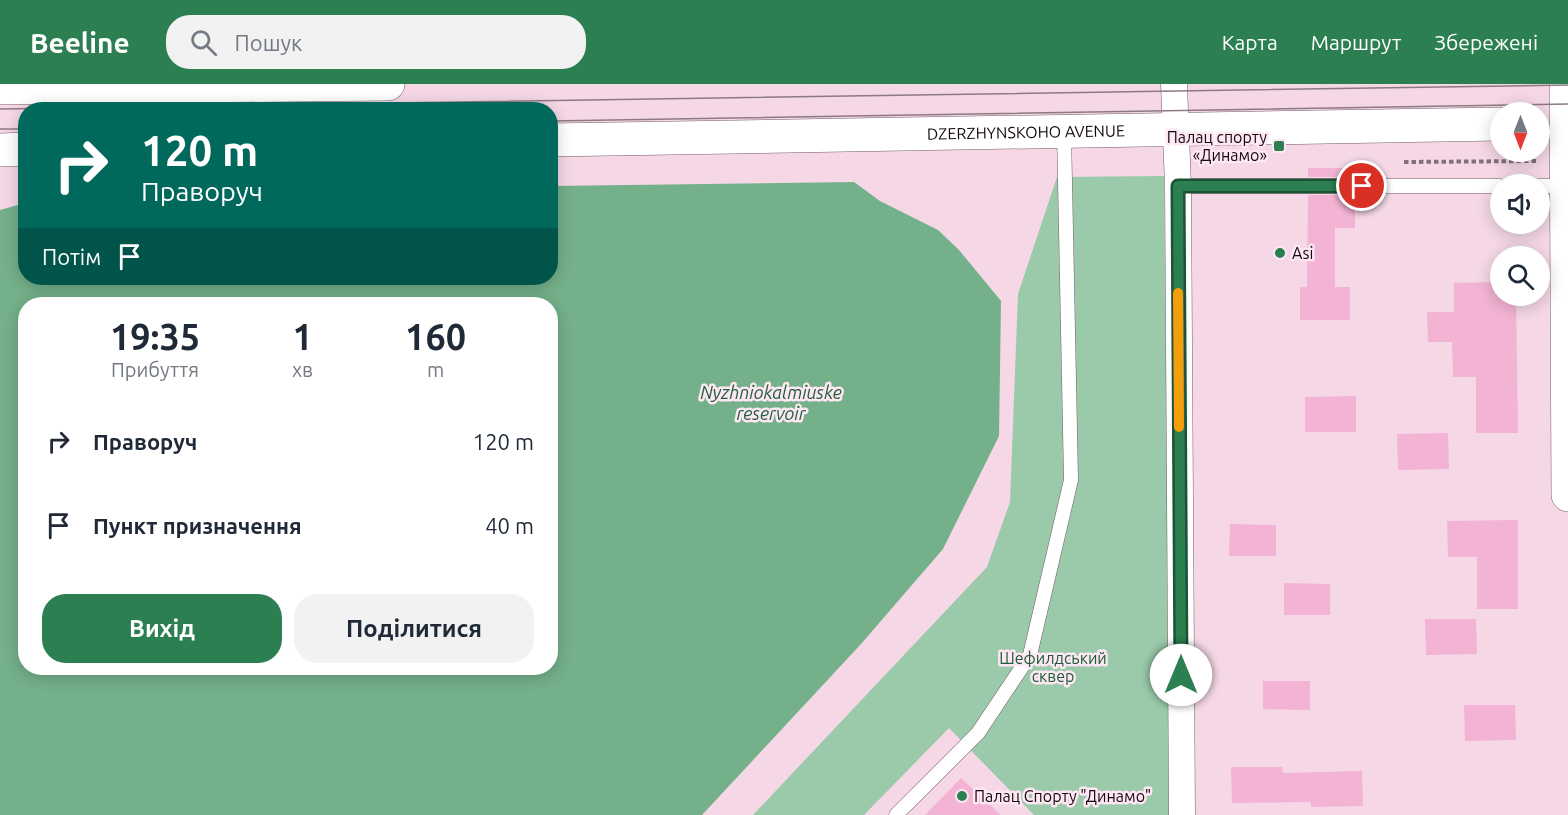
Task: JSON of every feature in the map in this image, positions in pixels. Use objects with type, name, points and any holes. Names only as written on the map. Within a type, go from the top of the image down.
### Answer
[{"type":"street","points":[[1,88],[388,84]]},
{"type":"street","points":[[1174,84],[1178,186],[1182,815]]},
{"type":"street","points":[[1566,84],[1558,123],[1552,186],[1568,369],[1568,495]]},
{"type":"street","name":"DZERZHYNSKOHO AVENUE","points":[[558,140],[1490,124]]},
{"type":"lane","points":[[896,815],[978,733],[1030,655],[1071,480],[1064,131]]},
{"type":"lane","points":[[1178,186],[1490,186]]},
{"type":"green space","name":"Шефилдський сквер","points":[[1164,176],[1171,815],[1034,815],[949,728],[864,815],[753,815],[987,567],[1010,502],[1018,294],[1057,177]]},
{"type":"water","name":"Nyzhniokalmiuske reservoir","points":[[854,182],[880,201],[938,230],[959,250],[1001,301],[999,436],[943,549],[861,644],[702,815],[0,815],[0,210],[18,205],[18,285],[558,285],[558,186]]},
{"type":"building","points":[[1308,168],[1355,168],[1355,177],[1308,177]]},
{"type":"building","points":[[1308,195],[1355,195],[1355,228],[1335,228],[1335,287],[1350,287],[1350,320],[1300,320],[1300,287],[1307,287]]},
{"type":"building","points":[[1490,282],[1490,306],[1516,306],[1518,433],[1476,433],[1476,377],[1453,377],[1452,342],[1428,342],[1427,312],[1454,312],[1454,283]]},
{"type":"building","points":[[1356,396],[1356,432],[1305,432],[1305,397]]},
{"type":"building","points":[[1448,433],[1449,469],[1398,470],[1397,434]]},
{"type":"building","points":[[1518,520],[1518,609],[1477,609],[1477,557],[1448,557],[1447,521]]},
{"type":"building","points":[[1230,524],[1276,525],[1276,556],[1229,556]]},
{"type":"building","points":[[1284,583],[1330,584],[1330,615],[1284,615]]},
{"type":"building","points":[[1425,619],[1476,619],[1477,654],[1426,655]]},
{"type":"building","points":[[1263,681],[1310,681],[1310,710],[1263,709]]},
{"type":"building","points":[[1464,705],[1515,705],[1516,740],[1465,741]]},
{"type":"building","points":[[1231,767],[1282,767],[1283,773],[1362,771],[1363,806],[1311,807],[1311,802],[1232,803]]},
{"type":"building","name":"Палац Спорту \"Динамо\"","points":[[961,778],[1001,815],[925,815]]},
{"type":"tram line","points":[[457,102],[1568,85]]},
{"type":"tram line","points":[[558,121],[1568,104]]},
{"type":"tram line","points":[[0,109],[18,109]]},
{"type":"tram line","points":[[0,129],[18,129]]},
{"type":"slow traffic","points":[[1178,293],[1179,427]]},
{"type":"place","name":"Палац спорту «Динамо»","points":[[1279,146]]},
{"type":"place","name":"Asi","points":[[1280,253]]},
{"type":"place","name":"Палац Спорту \"Динамо\"","points":[[962,796]]},
{"type":"route","points":[[1181,675],[1178,186],[1362,186]]}]
